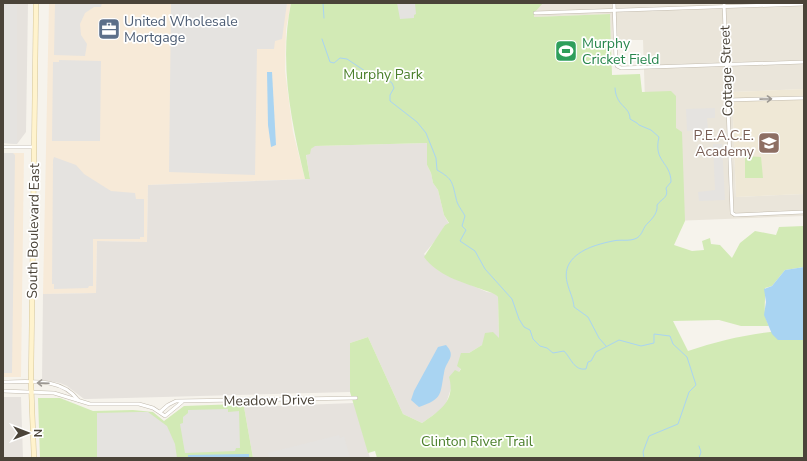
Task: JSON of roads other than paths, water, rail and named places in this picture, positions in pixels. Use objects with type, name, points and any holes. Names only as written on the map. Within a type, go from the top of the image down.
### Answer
[{"type":"street","name":"South Boulevard East","points":[[34,458],[31,382],[36,3]]},
{"type":"street","points":[[614,3],[617,66],[622,68],[804,62]]},
{"type":"street","points":[[535,13],[724,5],[804,4]]},
{"type":"street","name":"Cottage Street","points":[[724,5],[731,211],[735,215],[804,212]]},
{"type":"street","points":[[728,100],[804,98]]},
{"type":"street","points":[[3,147],[34,147]]},
{"type":"street","points":[[3,382],[56,384],[67,389],[78,400]]},
{"type":"street","points":[[54,393],[56,384]]},
{"type":"street","points":[[3,391],[54,393],[90,404],[139,404],[160,412],[165,416],[182,402]]},
{"type":"street","name":"Meadow Drive","points":[[160,412],[172,403],[182,402],[356,398]]},
{"type":"water","points":[[267,72],[272,72],[276,145],[271,147],[268,125]]},
{"type":"water","points":[[804,267],[804,340],[778,340],[772,334],[764,315],[766,302],[764,289],[772,286],[785,270]]},
{"type":"water","points":[[446,345],[451,353],[451,356],[445,369],[441,391],[432,401],[419,407],[411,400],[414,391],[438,347]]},
{"type":"water","points":[[249,454],[249,458],[188,458],[188,455]]},
{"type":"waterway","points":[[323,3],[324,18]]},
{"type":"waterway","points":[[322,39],[330,62],[334,63],[340,58],[347,59],[365,71],[387,79],[392,83],[394,88],[390,95],[390,101],[417,122],[426,133],[436,158],[437,170],[451,181],[457,203],[465,216],[462,226],[466,230],[460,241],[475,251],[485,269],[512,299],[519,319],[524,327],[530,330],[533,339],[540,346],[547,348],[553,353],[564,351],[578,368],[586,369],[588,362],[591,361],[596,352],[619,340],[641,346],[654,343],[654,334],[670,336],[673,344],[687,357],[696,385],[689,392],[678,424],[649,436],[643,452],[644,458]]},
{"type":"waterway","points":[[606,346],[599,338],[588,317],[574,307],[567,282],[566,271],[571,260],[581,252],[601,244],[619,240],[631,240],[641,235],[645,226],[655,215],[657,205],[666,196],[666,188],[671,182],[668,170],[658,152],[659,137],[651,130],[630,119],[628,111],[618,99],[615,88]]},
{"type":"waterway","points":[[699,446],[701,452],[699,458]]},
{"type":"place","name":"United Wholesale Mortgage","points":[[109,29]]},
{"type":"place","name":"Murphy Cricket Field","points":[[566,51]]},
{"type":"place","name":"P.E.A.C.E. Academy","points":[[769,143]]},
{"type":"park label","name":"Murphy Park","points":[[383,74]]},
{"type":"park label","name":"Clinton River Trail","points":[[477,441]]}]
